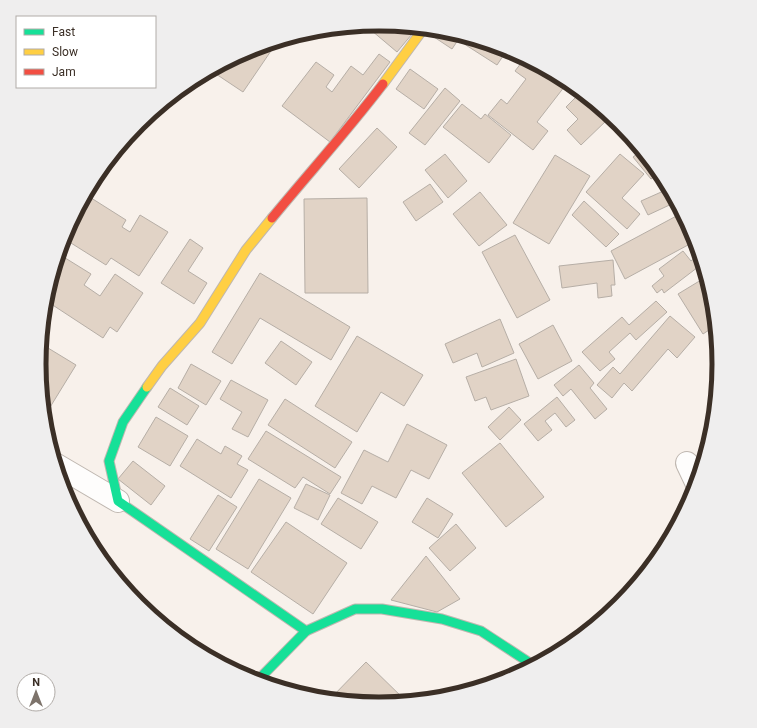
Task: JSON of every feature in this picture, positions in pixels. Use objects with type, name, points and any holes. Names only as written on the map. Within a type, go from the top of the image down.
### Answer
[{"type":"street","points":[[118,501],[109,461],[123,422],[162,366],[200,323],[246,250],[327,151],[361,113],[420,34]]},
{"type":"street","points":[[62,468],[118,501],[306,631]]},
{"type":"street","points":[[262,676],[306,631],[355,609],[382,609],[442,620],[481,631],[528,662]]},
{"type":"building","points":[[372,31],[413,33],[397,52]]},
{"type":"building","points":[[432,35],[458,40],[452,49]]},
{"type":"building","points":[[459,41],[504,55],[497,65]]},
{"type":"building","points":[[273,48],[243,92],[216,74],[251,56]]},
{"type":"building","points":[[379,54],[390,62],[330,142],[282,106],[316,62],[334,75],[326,87],[332,92],[351,66],[363,75]]},
{"type":"building","points":[[521,63],[564,87],[537,122],[548,131],[533,150],[488,115],[501,99],[507,104],[526,79],[515,71]]},
{"type":"building","points":[[410,69],[438,89],[424,109],[396,89]]},
{"type":"building","points":[[445,88],[460,101],[425,145],[409,133]]},
{"type":"building","points":[[576,97],[606,121],[581,145],[567,130],[578,119],[566,107]]},
{"type":"building","points":[[462,104],[481,119],[485,114],[511,135],[489,163],[443,127]]},
{"type":"building","points":[[377,128],[397,147],[359,188],[339,169]]},
{"type":"building","points":[[445,154],[467,181],[448,198],[425,170]]},
{"type":"building","points":[[620,154],[644,174],[622,198],[640,214],[627,229],[586,192]]},
{"type":"building","points":[[637,154],[654,177],[651,179],[633,157]]},
{"type":"building","points":[[555,155],[590,176],[549,244],[513,223]]},
{"type":"building","points":[[430,184],[443,202],[416,221],[403,202]]},
{"type":"building","points":[[663,191],[670,205],[648,215],[641,201]]},
{"type":"building","points":[[480,192],[507,225],[479,246],[453,214]]},
{"type":"building","points":[[90,197],[126,220],[122,227],[130,232],[140,215],[168,232],[139,276],[111,258],[106,265],[69,242]]},
{"type":"building","points":[[367,198],[368,293],[305,293],[304,199]]},
{"type":"building","points":[[584,201],[619,234],[606,247],[572,215]]},
{"type":"building","points":[[676,216],[692,252],[688,245],[625,279],[611,251]]},
{"type":"building","points":[[515,235],[550,300],[517,318],[482,252]]},
{"type":"building","points":[[190,239],[203,248],[188,271],[207,283],[194,304],[161,283]]},
{"type":"building","points":[[683,251],[691,261],[694,258],[697,268],[664,293],[662,289],[657,293],[652,286],[664,276],[659,269]]},
{"type":"building","points":[[63,257],[91,274],[84,285],[100,296],[115,274],[143,293],[117,332],[110,327],[103,338],[51,304]]},
{"type":"building","points":[[613,260],[615,285],[611,285],[612,296],[598,298],[597,283],[562,288],[559,266]]},
{"type":"building","points":[[260,273],[350,327],[331,360],[260,318],[232,364],[212,352]]},
{"type":"building","points":[[701,280],[710,329],[703,334],[678,294]]},
{"type":"building","points":[[656,301],[667,312],[636,340],[630,333],[609,352],[615,359],[600,371],[582,352],[622,317],[629,325]]},
{"type":"building","points":[[670,316],[695,337],[677,358],[668,349],[632,391],[624,383],[612,398],[597,385],[613,367],[620,374]]},
{"type":"building","points":[[500,319],[514,353],[482,367],[477,353],[453,363],[445,344]]},
{"type":"building","points":[[553,325],[572,361],[538,379],[519,344]]},
{"type":"building","points":[[357,336],[423,375],[404,406],[381,392],[357,432],[315,406]]},
{"type":"building","points":[[281,341],[312,362],[296,385],[265,363]]},
{"type":"building","points":[[48,348],[76,365],[48,410],[46,386],[46,352]]},
{"type":"building","points":[[516,359],[529,396],[491,410],[486,397],[475,401],[466,377]]},
{"type":"building","points":[[191,364],[221,381],[206,405],[178,388]]},
{"type":"building","points":[[579,365],[594,383],[590,388],[607,409],[595,419],[571,389],[563,396],[554,385]]},
{"type":"building","points":[[231,380],[268,400],[248,437],[232,429],[242,412],[220,399]]},
{"type":"building","points":[[170,388],[199,406],[187,425],[158,407]]},
{"type":"building","points":[[557,397],[575,420],[566,427],[555,413],[545,421],[552,430],[538,441],[524,424]]},
{"type":"building","points":[[285,399],[352,442],[335,468],[268,425]]},
{"type":"building","points":[[509,407],[521,420],[500,440],[488,427]]},
{"type":"building","points":[[156,417],[188,436],[170,466],[138,447]]},
{"type":"building","points":[[407,424],[447,445],[429,479],[411,470],[396,498],[372,486],[362,504],[341,493],[364,450],[388,462]]},
{"type":"building","points":[[266,431],[341,477],[330,494],[303,477],[295,488],[248,459]]},
{"type":"building","points":[[197,439],[221,454],[225,446],[242,456],[237,464],[248,470],[231,498],[180,466]]},
{"type":"building","points":[[500,443],[544,497],[506,527],[462,473]]},
{"type":"building","points":[[133,461],[165,486],[151,505],[118,479]]},
{"type":"building","points":[[259,479],[291,498],[248,569],[216,549]]},
{"type":"building","points":[[306,484],[330,495],[318,520],[294,508]]},
{"type":"building","points":[[218,495],[237,507],[209,551],[190,539]]},
{"type":"building","points":[[338,498],[378,522],[361,549],[321,524]]},
{"type":"building","points":[[427,498],[453,514],[438,538],[412,522]]},
{"type":"building","points":[[286,522],[347,563],[313,614],[251,572]]},
{"type":"building","points":[[456,524],[476,548],[450,571],[429,548]]},
{"type":"building","points":[[426,556],[460,599],[437,612],[391,600]]},
{"type":"building","points":[[366,662],[401,696],[378,697],[335,694]]},
{"type":"traffic: fast","points":[[147,387],[123,422],[109,461],[118,501],[306,631],[262,676]]},
{"type":"traffic: fast","points":[[306,631],[355,609],[382,609],[442,619],[481,631],[528,662]]},
{"type":"traffic: slow","points":[[383,84],[420,34]]},
{"type":"traffic: slow","points":[[147,387],[162,366],[200,323],[246,250],[272,218]]},
{"type":"traffic: jam","points":[[272,218],[383,84]]}]
